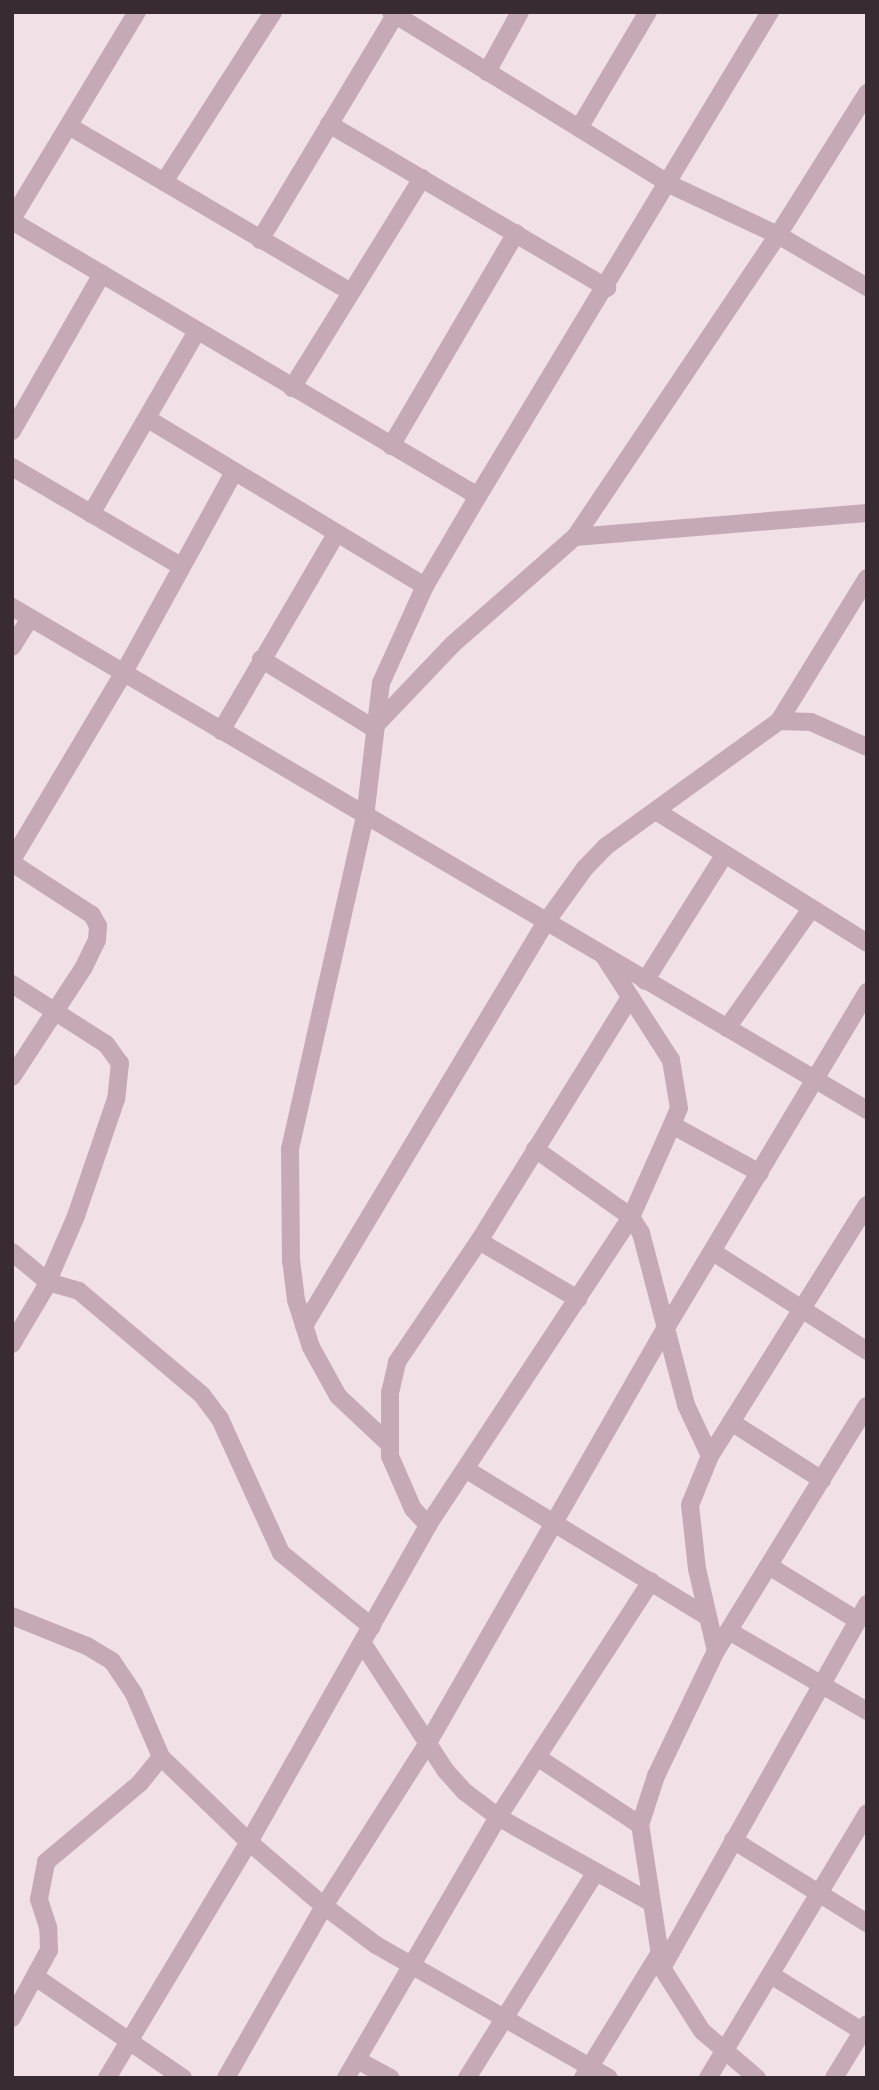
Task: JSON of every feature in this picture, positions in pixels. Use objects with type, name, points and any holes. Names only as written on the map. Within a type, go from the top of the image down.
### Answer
[{"type":"street","points":[[137,12],[12,220],[478,496]]},
{"type":"street","points":[[164,182],[273,12]]},
{"type":"street","points":[[487,72],[520,12]]},
{"type":"street","points":[[579,128],[648,12]]},
{"type":"street","points":[[388,1443],[338,1396],[304,1326],[291,1262],[290,1149],[365,817],[373,728],[393,648],[425,586],[478,496],[607,288],[770,12]]},
{"type":"street","points":[[260,240],[393,14],[669,184],[778,235],[867,287]]},
{"type":"street","points":[[373,728],[453,644],[575,537],[778,235],[867,93]]},
{"type":"street","points":[[329,124],[607,288]]},
{"type":"street","points":[[69,126],[351,292]]},
{"type":"street","points":[[292,388],[422,178]]},
{"type":"street","points":[[391,446],[516,233]]},
{"type":"street","points":[[12,431],[102,274]]},
{"type":"street","points":[[90,514],[148,419],[197,331]]},
{"type":"street","points":[[148,419],[425,586]]},
{"type":"street","points":[[12,467],[179,565]]},
{"type":"street","points":[[12,1077],[84,967],[97,940],[98,926],[92,915],[12,861],[123,674],[179,565],[234,472]]},
{"type":"street","points":[[575,537],[867,513]]},
{"type":"street","points":[[221,731],[336,534]]},
{"type":"street","points":[[304,1326],[545,922],[605,847],[779,720],[867,578]]},
{"type":"street","points":[[12,607],[867,1110]]},
{"type":"street","points":[[12,647],[30,618]]},
{"type":"street","points":[[261,659],[373,728]]},
{"type":"street","points":[[779,720],[811,722],[867,747]]},
{"type":"street","points":[[656,811],[867,943]]},
{"type":"street","points":[[645,981],[725,854]]},
{"type":"street","points":[[727,1028],[811,909]]},
{"type":"street","points":[[107,2078],[249,1842],[428,1525],[467,1470],[631,1217],[672,1125],[678,1108],[671,1060],[604,956]]},
{"type":"street","points":[[12,984],[106,1044],[120,1063],[116,1099],[76,1216],[48,1282],[12,1343]]},
{"type":"street","points":[[226,2078],[324,1906],[429,1741],[666,1328],[867,992]]},
{"type":"street","points":[[428,1525],[413,1509],[388,1443],[390,1393],[397,1362],[479,1241],[630,997]]},
{"type":"street","points":[[672,1125],[760,1173]]},
{"type":"street","points":[[535,1149],[631,1217],[651,1258],[686,1405],[710,1456]]},
{"type":"street","points":[[716,1651],[688,1521],[690,1505],[710,1456],[867,1205]]},
{"type":"street","points":[[479,1241],[578,1299]]},
{"type":"street","points":[[12,1252],[48,1282],[79,1291],[202,1395],[220,1419],[281,1553],[372,1628]]},
{"type":"street","points":[[713,1252],[800,1311],[867,1351]]},
{"type":"street","points":[[757,2078],[702,2031],[660,1961],[640,1825],[656,1776],[716,1651],[867,1406]]},
{"type":"street","points":[[731,1422],[822,1480]]},
{"type":"street","points":[[467,1470],[708,1616]]},
{"type":"street","points":[[769,1566],[857,1620]]},
{"type":"street","points":[[346,2078],[498,1817],[651,1581]]},
{"type":"street","points":[[587,2072],[660,1961],[733,1840],[867,1604]]},
{"type":"street","points":[[12,1616],[87,1646],[112,1661],[134,1694],[161,1758],[249,1842],[324,1906],[410,1966],[501,2018],[587,2072],[609,2078]]},
{"type":"street","points":[[729,1630],[867,1711]]},
{"type":"street","points":[[363,1644],[465,1793],[498,1817],[650,1902]]},
{"type":"street","points":[[537,1757],[640,1825]]},
{"type":"street","points":[[12,2018],[37,1978],[49,1950],[39,1899],[46,1862],[140,1783],[161,1758]]},
{"type":"street","points":[[708,2078],[867,1813]]},
{"type":"street","points":[[733,1840],[867,1923]]},
{"type":"street","points":[[467,2078],[501,2018],[596,1873]]},
{"type":"street","points":[[771,1975],[865,2028],[834,2078]]},
{"type":"street","points":[[37,1978],[183,2078]]},
{"type":"street","points":[[357,2060],[391,2078]]}]
